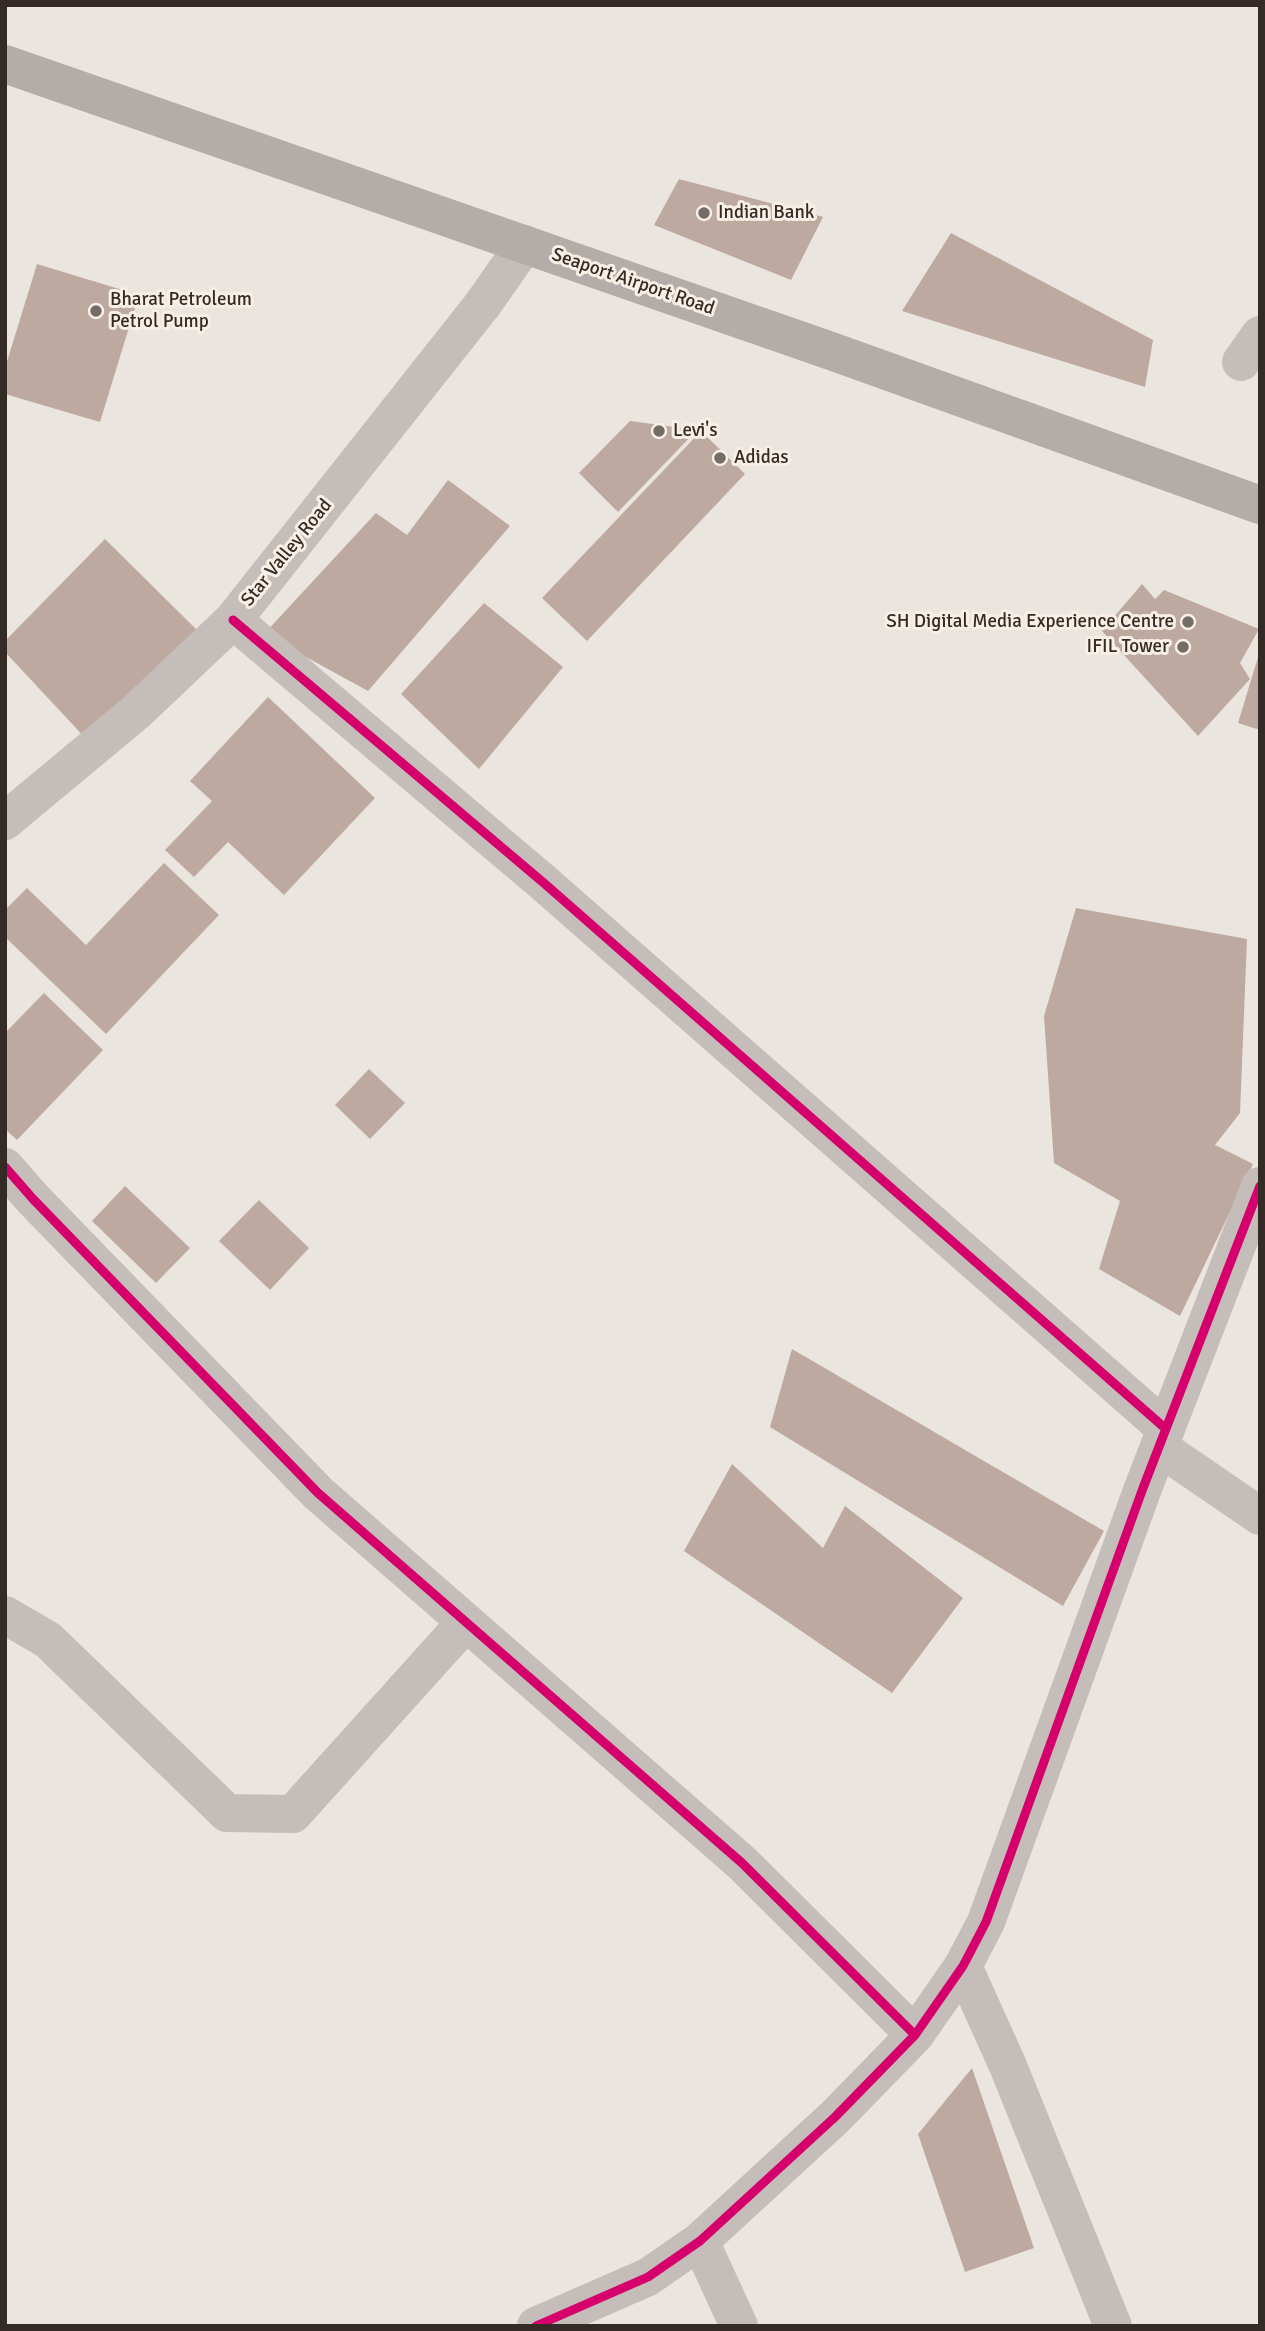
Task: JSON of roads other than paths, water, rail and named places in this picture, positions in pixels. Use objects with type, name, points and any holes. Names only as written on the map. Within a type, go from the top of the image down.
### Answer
[{"type":"main road","name":"Seaport Airport Road","points":[[5,64],[525,244],[1260,505]]},
{"type":"street","name":"Star Valley Road","points":[[5,821],[136,712],[233,620],[483,304],[525,244]]},
{"type":"street","points":[[233,620],[545,884],[1162,1438],[1260,1516]]},
{"type":"street","points":[[5,1167],[318,1493],[742,1863],[915,2035]]},
{"type":"street","points":[[536,2326],[648,2277],[701,2241],[835,2117],[915,2035],[963,1966],[986,1922],[1162,1438],[1260,1186]]},
{"type":"street","points":[[5,1615],[48,1640],[228,1813],[241,1814],[293,1814],[466,1622]]},
{"type":"street","points":[[963,1966],[1009,2066],[1113,2326]]},
{"type":"street","points":[[701,2241],[739,2326]]},
{"type":"place","name":"Indian Bank","points":[[704,213]]},
{"type":"place","name":"Bharat Petroleum Petrol Pump","points":[[96,311]]},
{"type":"place","name":"Levi's","points":[[659,431]]},
{"type":"place","name":"Adidas","points":[[720,458]]},
{"type":"place","name":"SH Digital Media Experience Centre","points":[[1188,622]]},
{"type":"place","name":"IFIL Tower","points":[[1183,647]]}]
